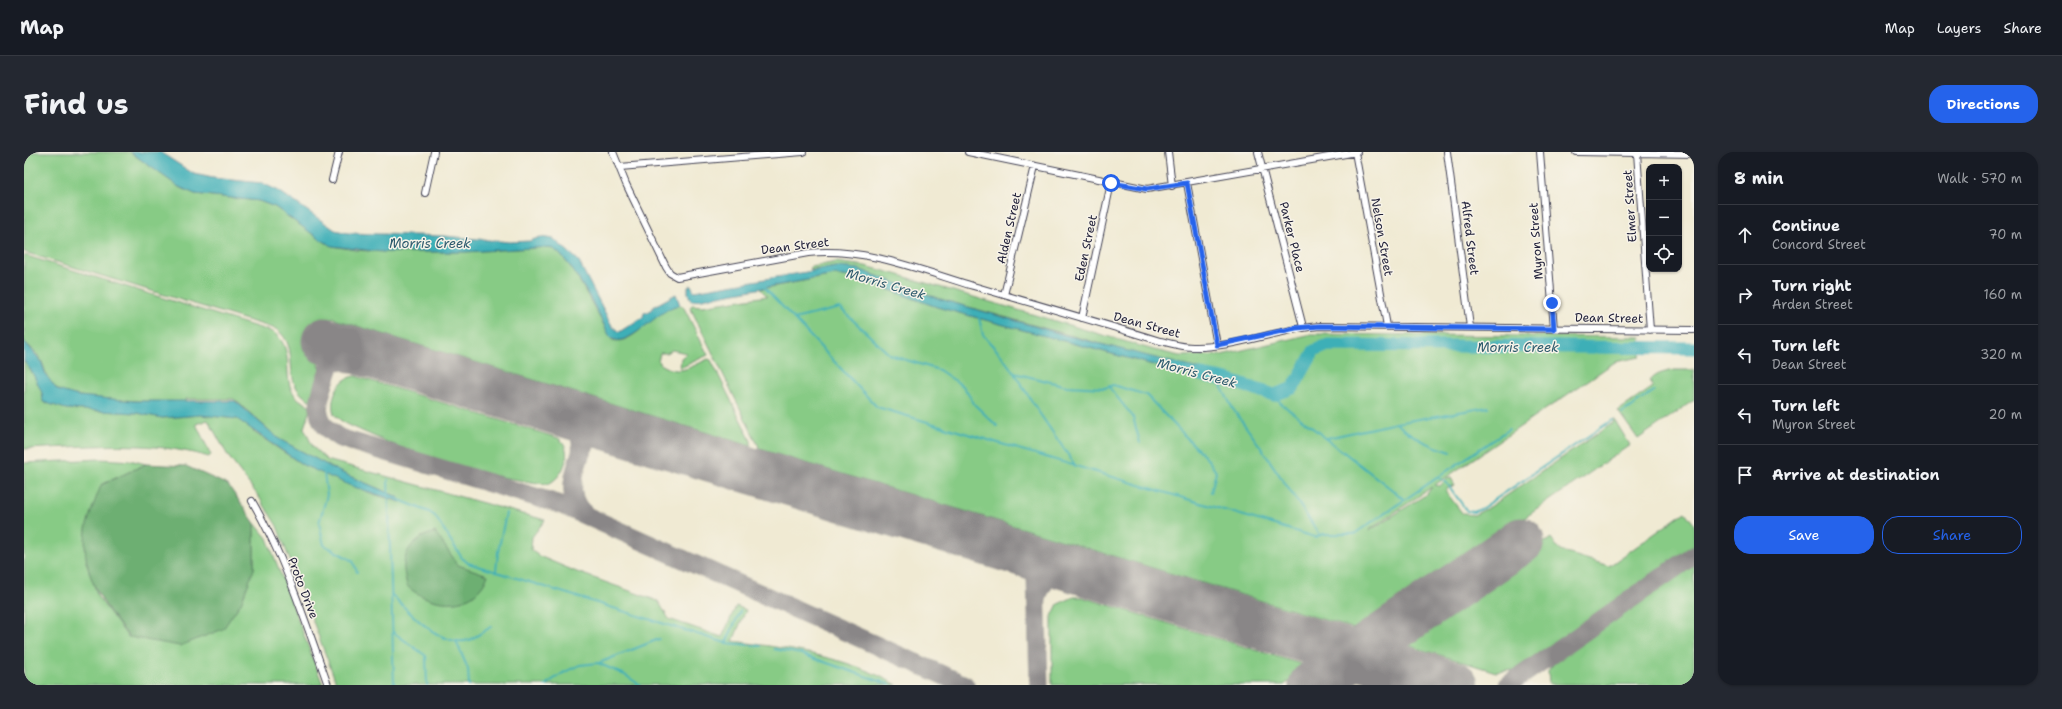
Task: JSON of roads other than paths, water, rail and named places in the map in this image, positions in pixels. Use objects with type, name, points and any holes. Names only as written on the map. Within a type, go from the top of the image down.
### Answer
[{"type":"street","points":[[332,180],[338,152]]},
{"type":"street","points":[[425,193],[434,152]]},
{"type":"street","points":[[613,152],[620,167],[803,152]]},
{"type":"street","points":[[968,152],[991,154],[1035,166],[1140,189],[1172,186],[1356,152]]},
{"type":"street","points":[[1168,152],[1172,186]]},
{"type":"street","name":"Parker Place","points":[[1258,152],[1304,328]]},
{"type":"street","name":"Nelson Street","points":[[1356,152],[1387,326]]},
{"type":"street","name":"Alfred Street","points":[[1448,152],[1470,327]]},
{"type":"street","name":"Myron Street","points":[[1540,152],[1554,329]]},
{"type":"street","points":[[1576,152],[1694,154]]},
{"type":"street","name":"Elmer Street","points":[[1637,153],[1650,330]]},
{"type":"street","name":"Alden Street","points":[[1004,295],[1035,166]]},
{"type":"street","name":"Dean Street","points":[[620,167],[626,184],[666,267],[670,273],[678,276],[829,251],[873,257],[1166,343],[1193,347],[1217,345],[1304,328],[1329,325],[1694,330]]},
{"type":"street","name":"Eden Street","points":[[1082,318],[1111,183]]},
{"type":"street","points":[[1187,183],[1217,345]]},
{"type":"street","name":"Proto Drive","points":[[252,501],[269,532],[286,573],[328,685]]},
{"type":"water","points":[[130,152],[160,152],[194,174],[213,178],[262,183],[279,191],[335,230],[348,233],[445,236],[510,242],[530,241],[540,237],[554,239],[578,260],[612,326],[619,332],[643,317],[644,313],[648,312],[656,305],[676,294],[680,305],[672,307],[625,339],[617,340],[610,337],[592,301],[575,273],[558,252],[550,247],[464,252],[383,252],[332,246],[318,238],[275,207],[259,201],[195,194],[179,187]]},
{"type":"water","points":[[836,267],[858,269],[940,299],[1065,335],[1215,373],[1217,378],[1213,381],[937,307],[857,278],[835,275],[691,301],[688,293],[688,287],[691,285],[694,291]]},
{"type":"water","points":[[24,341],[41,361],[46,375],[57,390],[78,396],[134,401],[235,401],[279,439],[340,472],[398,497],[401,502],[351,486],[303,465],[237,419],[201,415],[162,418],[137,413],[66,409],[43,402],[42,393],[32,372],[24,361]]},
{"type":"waterway","points":[[764,287],[877,407],[1315,537],[1324,534],[1354,534],[1509,429]]},
{"type":"waterway","points":[[794,319],[840,308],[890,355],[939,370],[963,386],[975,405],[997,426]]},
{"type":"waterway","points":[[979,318],[983,335],[1001,355],[1014,373],[1075,465]]},
{"type":"waterway","name":"Morris Creek","points":[[1201,375],[1227,380],[1274,395],[1293,388],[1314,351],[1328,345],[1694,348]]},
{"type":"waterway","points":[[1014,373],[1067,386],[1105,388],[1113,385],[1146,395],[1209,461],[1216,472],[1211,492]]},
{"type":"waterway","points":[[1217,378],[1233,409],[1320,535]]},
{"type":"waterway","points":[[1109,387],[1133,417],[1140,443]]},
{"type":"waterway","points":[[1622,413],[1654,391]]},
{"type":"waterway","points":[[1274,395],[1283,405],[1404,499]]},
{"type":"waterway","points":[[1327,438],[1396,423],[1488,407]]},
{"type":"waterway","points":[[1438,477],[1446,482],[1467,511],[1473,512],[1481,509],[1612,420]]},
{"type":"waterway","points":[[1396,423],[1422,441],[1451,452]]},
{"type":"waterway","points":[[324,473],[327,495],[319,523],[324,545],[353,561],[357,572]]},
{"type":"waterway","points":[[388,480],[394,685]]},
{"type":"waterway","points":[[397,499],[429,512],[435,516],[462,558],[468,563],[726,643],[761,646]]},
{"type":"waterway","points":[[496,571],[498,552],[506,513]]},
{"type":"waterway","points":[[391,594],[426,627],[448,639],[459,641],[469,640],[491,627]]},
{"type":"waterway","points":[[726,643],[740,611]]},
{"type":"waterway","points":[[393,632],[426,656],[427,685]]},
{"type":"waterway","points":[[599,663],[659,639]]},
{"type":"waterway","points":[[456,641],[468,669],[469,685]]},
{"type":"waterway","points":[[774,649],[801,654],[891,685]]},
{"type":"waterway","points":[[545,685],[563,673],[580,665],[598,663],[625,675],[640,685]]}]
